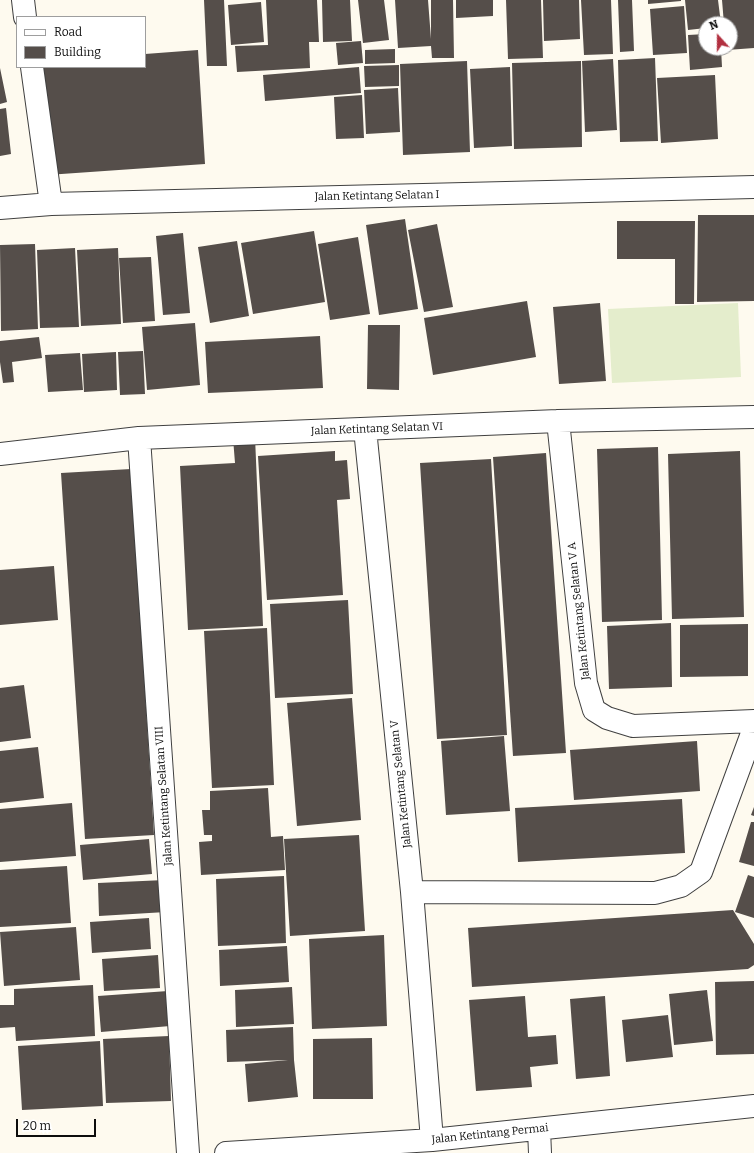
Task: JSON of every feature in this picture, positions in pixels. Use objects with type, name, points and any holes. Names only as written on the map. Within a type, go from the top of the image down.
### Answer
[{"type":"street","points":[[23,0],[25,16]]},
{"type":"street","points":[[32,68],[51,204]]},
{"type":"street","name":"Jalan Ketintang Selatan I","points":[[0,208],[51,204],[754,187]]},
{"type":"street","name":"Jalan Ketintang Selatan VI","points":[[0,454],[139,438],[558,421],[754,417]]},
{"type":"street","name":"Jalan Ketintang Selatan V A","points":[[558,421],[586,683],[594,710],[608,718],[633,726],[754,721]]},
{"type":"street","name":"Jalan Ketintang Selatan V","points":[[365,429],[412,892],[432,1140]]},
{"type":"street","name":"Jalan Ketintang Selatan VIII","points":[[139,438],[188,1153]]},
{"type":"street","points":[[412,892],[656,893],[681,886],[701,872],[754,728]]},
{"type":"street","name":"Jalan Ketintang Permai","points":[[226,1153],[432,1140],[754,1106]]},
{"type":"street","points":[[540,1129],[540,1153]]},
{"type":"green space","points":[[738,303],[741,377],[612,383],[608,309]]},
{"type":"building","points":[[204,0],[224,0],[227,66],[207,66]]},
{"type":"building","points":[[266,0],[317,0],[319,42],[309,42],[310,68],[237,72],[235,46],[268,45]]},
{"type":"building","points":[[322,0],[350,0],[352,41],[323,42]]},
{"type":"building","points":[[358,0],[384,0],[389,40],[363,43]]},
{"type":"building","points":[[395,0],[428,0],[431,39],[431,0],[453,0],[454,58],[432,58],[431,46],[398,48]]},
{"type":"building","points":[[456,0],[493,0],[493,16],[456,18]]},
{"type":"building","points":[[506,0],[541,0],[543,58],[508,59]]},
{"type":"building","points":[[543,0],[579,0],[580,39],[544,41]]},
{"type":"building","points":[[581,0],[611,0],[613,54],[584,55]]},
{"type":"building","points":[[618,0],[632,0],[634,51],[620,52]]},
{"type":"building","points":[[648,0],[681,0],[681,1],[648,4]]},
{"type":"building","points":[[685,0],[718,0],[720,16],[698,16],[698,29],[688,30]]},
{"type":"building","points":[[722,0],[754,0],[754,48],[738,49],[738,16],[723,16]]},
{"type":"building","points":[[261,2],[264,42],[231,45],[228,5]]},
{"type":"building","points":[[684,6],[687,53],[653,55],[650,9]]},
{"type":"building","points":[[698,34],[698,56],[721,56],[722,67],[690,70],[688,35]]},
{"type":"building","points":[[361,41],[363,63],[338,65],[336,43]]},
{"type":"building","points":[[395,49],[395,63],[365,64],[365,50]]},
{"type":"building","points":[[198,50],[205,164],[47,175],[40,68],[146,68],[146,54]]},
{"type":"building","points":[[655,58],[658,141],[620,142],[618,60]]},
{"type":"building","points":[[613,59],[617,130],[585,132],[582,61]]},
{"type":"building","points":[[467,61],[470,152],[403,155],[400,64]]},
{"type":"building","points":[[581,61],[582,147],[514,149],[512,63]]},
{"type":"building","points":[[399,65],[399,86],[365,87],[364,66]]},
{"type":"building","points":[[359,67],[361,93],[265,101],[263,75]]},
{"type":"building","points":[[510,67],[512,146],[474,148],[470,69]]},
{"type":"building","points":[[0,68],[7,102],[0,104]]},
{"type":"building","points":[[715,75],[718,139],[661,143],[657,78]]},
{"type":"building","points":[[398,88],[400,132],[366,134],[364,90]]},
{"type":"building","points":[[362,95],[364,138],[336,139],[334,97]]},
{"type":"building","points":[[6,108],[11,154],[0,156],[0,109]]},
{"type":"building","points":[[698,215],[754,215],[754,301],[697,302]]},
{"type":"building","points":[[405,219],[418,309],[379,315],[366,225]]},
{"type":"building","points":[[617,221],[695,221],[694,304],[675,304],[675,259],[617,259]]},
{"type":"building","points":[[437,224],[453,307],[424,312],[408,230]]},
{"type":"building","points":[[314,231],[325,302],[253,314],[241,243]]},
{"type":"building","points":[[183,233],[190,313],[163,315],[156,236]]},
{"type":"building","points":[[358,237],[370,314],[330,320],[318,244]]},
{"type":"building","points":[[237,241],[249,316],[210,323],[198,247]]},
{"type":"building","points":[[35,244],[38,329],[1,331],[0,245]]},
{"type":"building","points":[[75,248],[79,327],[40,328],[37,250]]},
{"type":"building","points":[[118,248],[121,324],[81,326],[77,250]]},
{"type":"building","points":[[151,257],[155,321],[123,323],[119,258]]},
{"type":"building","points":[[527,301],[536,357],[433,375],[424,318]]},
{"type":"building","points":[[600,303],[606,381],[559,384],[553,307]]},
{"type":"building","points":[[195,323],[200,385],[147,390],[142,327]]},
{"type":"building","points":[[368,325],[400,325],[399,390],[367,389]]},
{"type":"building","points":[[320,336],[323,388],[208,393],[205,342]]},
{"type":"building","points":[[39,337],[42,358],[12,362],[14,382],[3,383],[0,362],[0,341]]},
{"type":"building","points":[[143,351],[145,394],[120,395],[118,352]]},
{"type":"building","points":[[116,352],[117,390],[84,392],[82,354]]},
{"type":"building","points":[[80,353],[83,390],[48,392],[45,355]]},
{"type":"building","points":[[255,437],[263,626],[188,630],[180,466],[235,463],[233,438]]},
{"type":"building","points":[[658,447],[662,620],[602,622],[597,449]]},
{"type":"building","points":[[335,451],[335,461],[347,460],[350,499],[337,500],[343,595],[267,600],[258,456]]},
{"type":"building","points":[[740,451],[744,617],[672,619],[668,454]]},
{"type":"building","points":[[546,453],[566,753],[513,756],[493,457]]},
{"type":"building","points":[[491,459],[507,735],[437,739],[420,463]]},
{"type":"building","points":[[131,469],[154,835],[85,839],[61,473]]},
{"type":"building","points":[[54,566],[58,620],[0,625],[0,570]]},
{"type":"building","points":[[348,600],[353,694],[275,698],[270,604]]},
{"type":"building","points":[[671,623],[672,687],[609,689],[607,626]]},
{"type":"building","points":[[748,624],[748,676],[680,677],[680,625]]},
{"type":"building","points":[[267,628],[274,785],[212,788],[204,631]]},
{"type":"building","points":[[24,685],[31,738],[0,742],[0,688]]},
{"type":"building","points":[[352,698],[361,820],[297,826],[287,703]]},
{"type":"building","points":[[504,736],[510,811],[446,815],[441,741]]},
{"type":"building","points":[[697,741],[700,791],[574,800],[570,750]]},
{"type":"building","points":[[38,747],[44,798],[0,803],[0,751]]},
{"type":"building","points":[[268,788],[271,837],[283,836],[285,870],[201,875],[199,842],[212,841],[212,835],[204,835],[202,810],[210,810],[210,791]]},
{"type":"building","points":[[682,799],[685,853],[518,862],[515,808]]},
{"type":"building","points":[[72,803],[76,856],[0,862],[0,809]]},
{"type":"building","points":[[754,807],[754,816],[751,815]]},
{"type":"building","points":[[751,822],[754,822],[754,866],[739,862]]},
{"type":"building","points":[[359,835],[365,931],[290,936],[284,839]]},
{"type":"building","points":[[149,839],[152,874],[83,880],[80,845]]},
{"type":"building","points":[[67,866],[71,923],[0,927],[0,870]]},
{"type":"building","points":[[748,875],[754,877],[754,918],[735,912]]},
{"type":"building","points":[[284,876],[286,943],[218,946],[216,879]]},
{"type":"building","points":[[165,880],[166,912],[99,916],[98,883]]},
{"type":"building","points":[[733,910],[754,944],[754,965],[748,969],[472,987],[468,928]]},
{"type":"building","points":[[149,918],[151,949],[92,953],[90,922]]},
{"type":"building","points":[[76,927],[80,980],[4,986],[0,932]]},
{"type":"building","points":[[384,935],[387,1026],[312,1029],[309,939]]},
{"type":"building","points":[[287,946],[289,982],[220,986],[219,950]]},
{"type":"building","points":[[158,955],[160,988],[104,991],[102,959]]},
{"type":"building","points":[[754,981],[754,1054],[716,1055],[715,982]]},
{"type":"building","points":[[93,985],[95,1036],[16,1041],[15,1027],[0,1028],[0,1005],[14,1005],[14,989]]},
{"type":"building","points":[[292,987],[294,1024],[236,1027],[235,990]]},
{"type":"building","points":[[707,990],[713,1041],[674,1045],[669,994]]},
{"type":"building","points":[[168,991],[170,1026],[101,1032],[98,996]]},
{"type":"building","points":[[525,996],[528,1037],[556,1035],[558,1064],[530,1067],[532,1087],[476,1091],[469,1000]]},
{"type":"building","points":[[605,996],[610,1076],[576,1079],[570,999]]},
{"type":"building","points":[[668,1015],[673,1057],[626,1062],[622,1020]]},
{"type":"building","points":[[293,1027],[294,1060],[298,1097],[248,1102],[245,1064],[288,1060],[227,1062],[226,1030]]},
{"type":"building","points":[[169,1036],[171,1101],[106,1103],[103,1039]]},
{"type":"building","points":[[372,1038],[373,1099],[313,1099],[313,1039]]},
{"type":"building","points":[[100,1041],[103,1106],[22,1110],[18,1046]]}]
